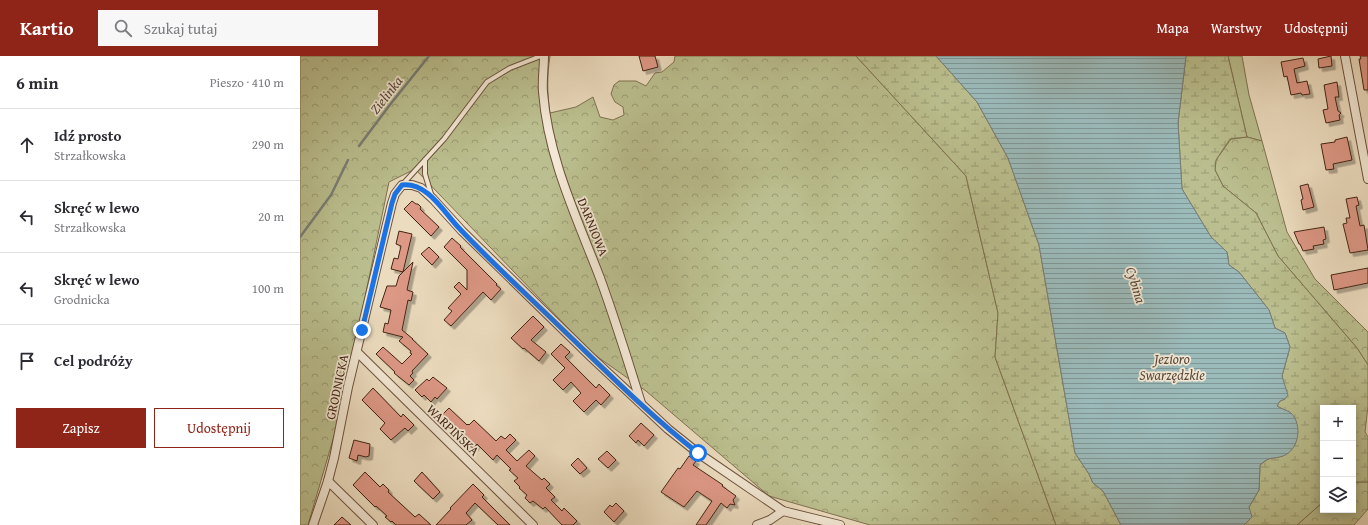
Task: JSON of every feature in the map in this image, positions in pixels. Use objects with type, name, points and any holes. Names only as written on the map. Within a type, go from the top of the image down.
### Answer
[{"type":"street","name":"DARNIOWA","points":[[544,56],[543,93],[548,128],[559,169],[576,219],[600,279],[618,330],[641,403]]},
{"type":"street","points":[[1345,56],[1368,179]]},
{"type":"street","points":[[402,185],[417,186],[433,199],[462,231],[591,357],[668,429],[698,453],[783,511],[840,525]]},
{"type":"street","name":"GRODNICKA","points":[[313,525],[328,481],[337,446],[348,387],[392,203],[395,194],[402,185]]},
{"type":"street","name":"WARPIŃSKA","points":[[357,352],[534,525]]},
{"type":"street","points":[[328,481],[373,525]]},
{"type":"street","points":[[757,525],[770,520],[783,511]]},
{"type":"lane","points":[[402,185],[444,138],[487,82],[510,68],[541,56]]},
{"type":"lane","points":[[425,160],[424,174],[433,199]]},
{"type":"green space","points":[[300,56],[550,56],[548,70],[548,99],[550,113],[576,107],[593,97],[600,117],[613,120],[624,115],[623,107],[615,102],[611,94],[614,85],[619,81],[636,81],[646,86],[655,73],[662,72],[674,62],[675,56],[856,56],[966,176],[998,313],[995,357],[1056,525],[870,525],[769,496],[646,391],[592,353],[415,169],[389,182],[341,412],[308,525],[300,525]]},
{"type":"green space","points":[[856,56],[936,56],[977,102],[1008,158],[1039,245],[1075,453],[1089,474],[1093,483],[1103,491],[1121,525],[1056,525],[995,357],[998,313],[966,176]]},
{"type":"green space","points":[[1186,56],[1228,56],[1247,137],[1230,139],[1216,160],[1215,170],[1223,186],[1256,213],[1278,256],[1357,348],[1368,365],[1368,406],[1365,432],[1368,437],[1368,482],[1356,482],[1356,405],[1320,405],[1320,505],[1297,525],[1244,525],[1249,519],[1249,507],[1259,490],[1260,465],[1268,459],[1283,456],[1290,413],[1277,406],[1280,401],[1285,399],[1287,390],[1284,387],[1282,376],[1290,347],[1285,333],[1275,328],[1269,310],[1239,272],[1229,265],[1227,252],[1211,237],[1182,189],[1178,123]]},
{"type":"green space","points":[[1228,56],[1242,56],[1249,95],[1262,141],[1247,137]]},
{"type":"green space","points":[[1247,137],[1262,141],[1287,232],[1315,279],[1368,332],[1368,365],[1357,348],[1278,256],[1256,213],[1223,186],[1215,170],[1216,160],[1231,139]]},
{"type":"green space","points":[[1356,482],[1368,482],[1368,509],[1354,525],[1297,525],[1320,505],[1320,513],[1356,513]]},
{"type":"water","name":"Jezioro Swarzędzkie","points":[[936,56],[1186,56],[1178,123],[1182,189],[1211,237],[1227,252],[1229,265],[1239,272],[1269,310],[1275,328],[1285,333],[1290,347],[1282,376],[1288,395],[1285,399],[1280,401],[1277,406],[1291,413],[1295,418],[1298,437],[1293,448],[1288,453],[1283,456],[1269,459],[1260,465],[1259,490],[1249,507],[1252,517],[1244,525],[1121,525],[1103,491],[1093,483],[1089,474],[1075,453],[1039,245],[1008,158],[977,102]]},
{"type":"building","points":[[639,56],[655,56],[658,67],[643,71]]},
{"type":"building","points":[[1331,56],[1332,66],[1319,68],[1318,59]]},
{"type":"building","points":[[1360,56],[1368,56],[1368,90],[1364,90],[1359,59],[1361,59]]},
{"type":"building","points":[[1303,58],[1305,66],[1294,69],[1297,83],[1307,81],[1310,94],[1302,95],[1301,93],[1291,95],[1287,76],[1284,77],[1281,62]]},
{"type":"building","points":[[1337,82],[1339,97],[1335,97],[1338,111],[1341,113],[1339,115],[1340,120],[1326,123],[1323,110],[1328,109],[1324,85]]},
{"type":"building","points":[[1347,137],[1352,160],[1333,164],[1334,169],[1326,170],[1321,144],[1335,142],[1335,140]]},
{"type":"building","points":[[1308,184],[1314,207],[1303,210],[1301,200],[1303,199],[1300,186]]},
{"type":"building","points":[[1357,197],[1359,205],[1356,206],[1360,226],[1364,225],[1368,250],[1350,253],[1343,224],[1347,223],[1346,218],[1350,218],[1346,199]]},
{"type":"building","points":[[412,201],[418,204],[421,207],[420,209],[439,227],[431,236],[404,209]]},
{"type":"building","points":[[1324,227],[1326,239],[1323,240],[1324,244],[1313,246],[1314,249],[1303,251],[1294,232]]},
{"type":"building","points":[[399,231],[412,234],[403,272],[391,269],[394,258],[398,259],[401,246],[396,244]]},
{"type":"building","points":[[452,238],[501,289],[491,300],[483,292],[451,326],[444,320],[452,311],[448,308],[461,294],[454,287],[459,282],[467,290],[467,270],[444,247]]},
{"type":"building","points":[[429,247],[439,257],[432,265],[421,254]]},
{"type":"building","points":[[413,262],[407,290],[413,292],[411,301],[408,300],[402,330],[428,354],[412,371],[413,373],[410,376],[414,380],[409,385],[394,373],[395,372],[376,354],[383,347],[402,364],[412,354],[410,353],[411,351],[399,341],[403,337],[383,332],[385,323],[388,324],[391,310],[380,307],[387,286],[396,286],[399,276]]},
{"type":"building","points":[[1368,268],[1368,283],[1334,290],[1331,275]]},
{"type":"building","points":[[533,316],[544,327],[531,340],[546,352],[539,361],[511,338]]},
{"type":"building","points":[[561,344],[570,352],[565,357],[596,388],[599,384],[610,395],[601,405],[596,400],[584,412],[573,401],[581,393],[571,382],[563,390],[553,380],[565,368],[551,354]]},
{"type":"building","points":[[433,377],[447,388],[437,399],[435,397],[431,402],[424,395],[422,397],[415,390],[427,379],[429,381]]},
{"type":"building","points":[[373,388],[401,417],[403,414],[414,425],[408,431],[405,428],[391,440],[380,429],[385,423],[362,400]]},
{"type":"building","points":[[449,408],[467,425],[474,420],[496,441],[501,436],[505,439],[510,434],[516,440],[506,450],[517,461],[529,450],[535,456],[526,466],[542,480],[544,478],[550,484],[546,488],[555,497],[551,500],[562,511],[564,508],[577,521],[573,525],[562,525],[545,507],[543,509],[533,501],[530,503],[525,498],[527,495],[514,481],[518,478],[509,470],[511,469],[497,455],[493,460],[477,444],[474,448],[470,446],[459,435],[462,432],[451,422],[448,425],[440,417]]},
{"type":"building","points":[[641,423],[654,435],[644,446],[638,440],[636,443],[629,436]]},
{"type":"building","points":[[354,440],[370,444],[369,456],[366,457],[358,455],[357,461],[349,458]]},
{"type":"building","points":[[607,451],[616,460],[608,468],[598,459]]},
{"type":"building","points":[[689,456],[696,461],[693,465],[723,485],[722,486],[736,496],[733,500],[735,505],[730,504],[727,508],[721,503],[706,525],[696,525],[712,501],[697,491],[684,507],[661,492],[678,468],[680,469]]},
{"type":"building","points":[[578,458],[587,468],[580,474],[571,465]]},
{"type":"building","points":[[365,472],[380,487],[383,484],[389,490],[388,492],[415,517],[419,514],[431,525],[396,525],[392,521],[391,522],[385,517],[387,516],[376,506],[375,507],[353,485]]},
{"type":"building","points":[[422,472],[440,492],[433,499],[414,481]]},
{"type":"building","points":[[473,484],[484,495],[482,497],[510,525],[498,525],[475,503],[466,513],[472,520],[466,525],[436,525],[451,509],[450,508]]},
{"type":"building","points":[[616,503],[624,511],[614,522],[604,512],[610,505],[612,507]]},
{"type":"building","points":[[342,517],[351,525],[334,525]]},
{"type":"waterway","name":"Zielinka","points":[[359,146],[429,56]]},
{"type":"waterway","name":"Zielinka","points":[[300,237],[331,195],[348,160]]},
{"type":"route","points":[[362,330],[395,194],[402,185],[407,184],[417,186],[433,199],[462,231],[591,357],[668,429],[698,453]]},
{"type":"water label","name":"Cybina","points":[[1136,285]]}]
